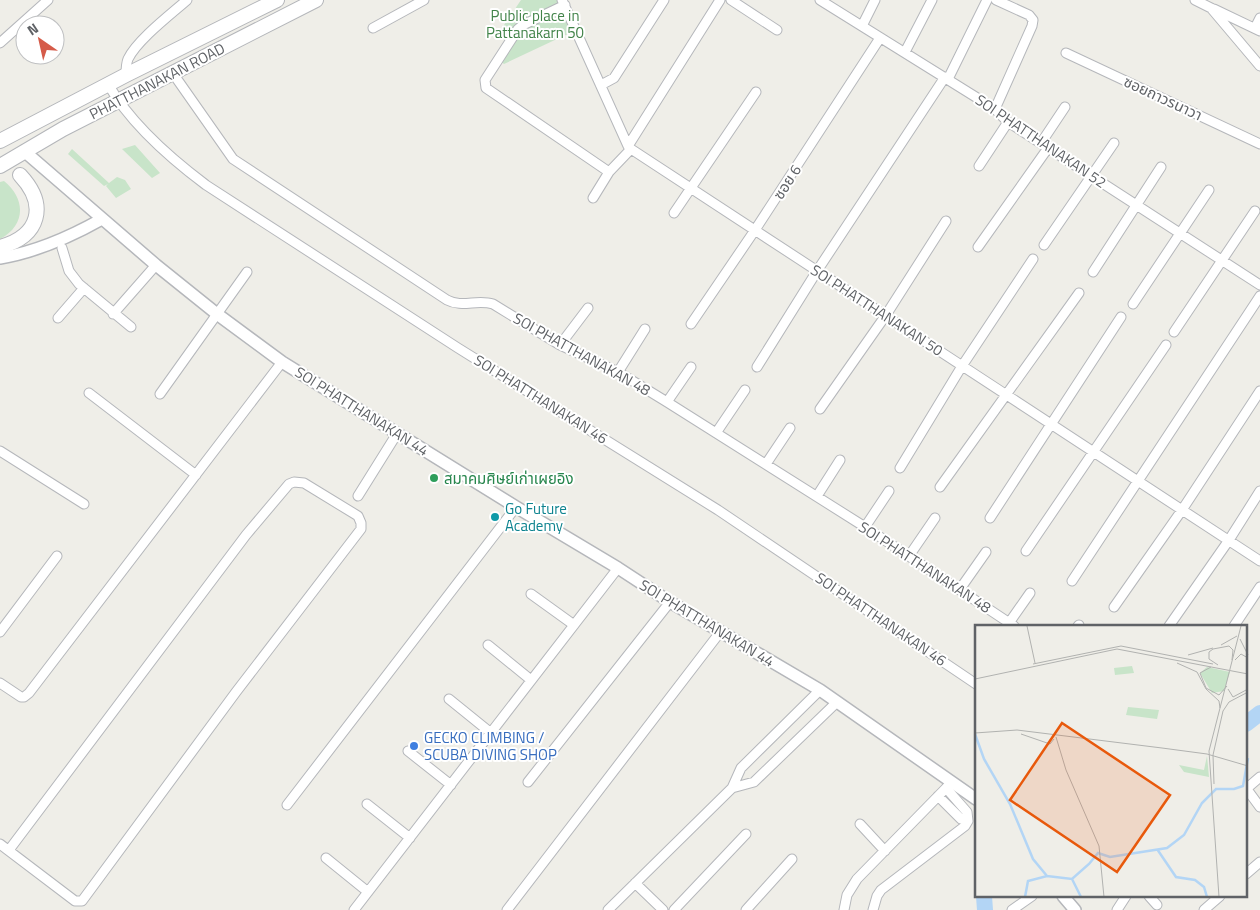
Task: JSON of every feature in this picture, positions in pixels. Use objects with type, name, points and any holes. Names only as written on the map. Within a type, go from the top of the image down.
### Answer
[{"type":"main road","name":"PHATTHANAKAN ROAD","points":[[0,141],[108,84],[277,0]]},
{"type":"main road","name":"PHATTHANAKAN ROAD","points":[[0,166],[117,100],[316,0]]},
{"type":"main road","points":[[0,247],[28,233],[35,224],[36,200],[27,182],[20,175]]},
{"type":"street","points":[[0,43],[48,0]]},
{"type":"street","points":[[126,75],[127,61],[132,53],[187,0]]},
{"type":"street","points":[[373,28],[424,0]]},
{"type":"street","points":[[600,85],[614,78],[664,0]]},
{"type":"street","points":[[593,198],[609,172],[630,147],[720,0]]},
{"type":"street","points":[[731,0],[776,30]]},
{"type":"street","name":"SOI PHATTHANAKAN 52","points":[[820,0],[995,108],[1008,122],[1260,285]]},
{"type":"street","points":[[862,26],[875,0]]},
{"type":"street","points":[[905,52],[932,0]]},
{"type":"street","points":[[756,367],[817,271],[946,78],[987,0]]},
{"type":"street","points":[[995,108],[1033,20],[1029,14],[996,0]]},
{"type":"street","points":[[1195,0],[1257,29],[1260,18]]},
{"type":"street","points":[[609,172],[486,88],[486,80],[518,29],[564,3],[630,147]]},
{"type":"street","points":[[1211,8],[1260,66]]},
{"type":"street","name":"ซอย 6","points":[[691,324],[755,230],[880,38]]},
{"type":"street","name":"ซอยถาวรนาวา","points":[[1066,53],[1260,144]]},
{"type":"street","name":"SOI PHATTHANAKAN 48","points":[[172,72],[233,159],[447,300],[460,304],[487,302],[493,304],[560,344],[618,372],[817,496],[1011,624]]},
{"type":"street","name":"SOI PHATTHANAKAN 46","points":[[108,84],[117,100],[143,130],[206,185],[458,348],[718,510],[975,683]]},
{"type":"street","points":[[674,213],[756,92]]},
{"type":"street","points":[[978,247],[1044,145],[1065,107]]},
{"type":"street","points":[[979,166],[1008,122]]},
{"type":"street","points":[[1044,245],[1114,143]]},
{"type":"street","name":"SOI PHATTHANAKAN 50","points":[[630,147],[1260,561]]},
{"type":"street","name":"SOI PHATTHANAKAN 44","points":[[24,151],[156,265],[217,314],[282,362],[618,568],[670,602],[820,690],[949,784],[975,798]]},
{"type":"street","points":[[1093,272],[1161,167]]},
{"type":"street","points":[[1133,304],[1210,190]]},
{"type":"street","points":[[1174,332],[1255,211]]},
{"type":"street","points":[[0,258],[18,255],[50,244],[83,230],[102,219]]},
{"type":"street","points":[[820,408],[886,315],[946,221]]},
{"type":"street","points":[[62,248],[69,271],[84,288],[130,328]]},
{"type":"street","points":[[900,468],[962,366],[1033,259]]},
{"type":"street","points":[[113,314],[156,265]]},
{"type":"street","points":[[160,394],[247,272]]},
{"type":"street","points":[[58,318],[84,288]]},
{"type":"street","points":[[940,487],[1079,293]]},
{"type":"street","points":[[1072,581],[1260,296]]},
{"type":"street","points":[[560,344],[588,308]]},
{"type":"street","points":[[990,518],[1121,317]]},
{"type":"street","points":[[618,372],[645,330]]},
{"type":"street","points":[[1026,551],[1166,345]]},
{"type":"street","points":[[0,684],[18,696],[24,697],[29,693],[282,362]]},
{"type":"street","points":[[667,402],[691,367]]},
{"type":"street","points":[[716,433],[745,390]]},
{"type":"street","points":[[1114,607],[1182,510],[1260,391]]},
{"type":"street","points":[[89,394],[196,475]]},
{"type":"street","points":[[766,464],[790,428]]},
{"type":"street","points":[[358,496],[398,432]]},
{"type":"street","points":[[0,451],[84,504]]},
{"type":"street","points":[[817,496],[840,460]]},
{"type":"street","points":[[0,844],[75,901],[82,901],[236,692],[361,529],[362,523],[358,516],[304,483],[294,482],[288,484],[246,535],[9,850]]},
{"type":"street","points":[[865,527],[889,491]]},
{"type":"street","points":[[1170,625],[1229,540],[1260,491]]},
{"type":"street","points":[[287,805],[516,507]]},
{"type":"street","points":[[909,556],[936,518]]},
{"type":"street","points":[[960,589],[986,552]]},
{"type":"street","points":[[0,632],[56,556]]},
{"type":"street","points":[[354,910],[618,568]]},
{"type":"street","points":[[1235,625],[1260,588]]},
{"type":"street","points":[[1011,624],[1030,593]]},
{"type":"street","points":[[530,594],[574,625]]},
{"type":"street","points":[[528,782],[670,602]]},
{"type":"street","points":[[507,910],[721,631]]},
{"type":"street","points":[[488,645],[531,680]]},
{"type":"street","points":[[608,910],[732,788],[741,768],[820,690]]},
{"type":"street","points":[[450,699],[491,733]]},
{"type":"street","points":[[732,788],[754,782],[837,702]]},
{"type":"street","points":[[408,751],[451,785]]},
{"type":"street","points":[[1248,786],[1260,777]]},
{"type":"street","points":[[844,910],[847,895],[857,879],[949,784],[968,812],[968,821],[958,832],[880,890],[873,910]]},
{"type":"street","points":[[1248,791],[1260,807]]},
{"type":"street","points":[[938,796],[961,819],[968,821]]},
{"type":"street","points":[[367,804],[410,838]]},
{"type":"street","points":[[860,824],[885,851]]},
{"type":"street","points":[[674,910],[746,834]]},
{"type":"street","points":[[326,858],[368,892]]},
{"type":"street","points":[[746,910],[792,859]]},
{"type":"street","points":[[1248,872],[1260,862]]},
{"type":"street","points":[[635,883],[663,910]]},
{"type":"street","points":[[1012,910],[1029,898]]},
{"type":"street","points":[[1065,898],[1075,910]]},
{"type":"street","points":[[1117,910],[1123,898]]},
{"type":"street","points":[[1152,898],[1157,905]]},
{"type":"street","points":[[1204,910],[1218,898]]},
{"type":"green space","name":"Public place in Pattanakarn 50","points":[[521,0],[560,0],[574,31],[504,64],[498,59],[508,43],[498,34]]},
{"type":"green space","points":[[135,145],[160,173],[152,178],[122,149]]},
{"type":"green space","points":[[72,149],[109,183],[117,177],[125,180],[131,189],[116,198],[106,186],[108,184],[104,186],[68,154]]},
{"type":"green space","points":[[4,181],[16,196],[20,212],[15,227],[0,239],[0,182]]},
{"type":"waterway","points":[[1248,722],[1260,713]]},
{"type":"waterway","points":[[984,898],[985,910]]},
{"type":"place","name":"สมาคมศิษย์เก่าเผยอิง","points":[[434,478]]},
{"type":"place","name":"Go Future Academy","points":[[495,517]]},
{"type":"place","name":"GECKO CLIMBING / SCUBA DIVING SHOP","points":[[414,746]]}]
